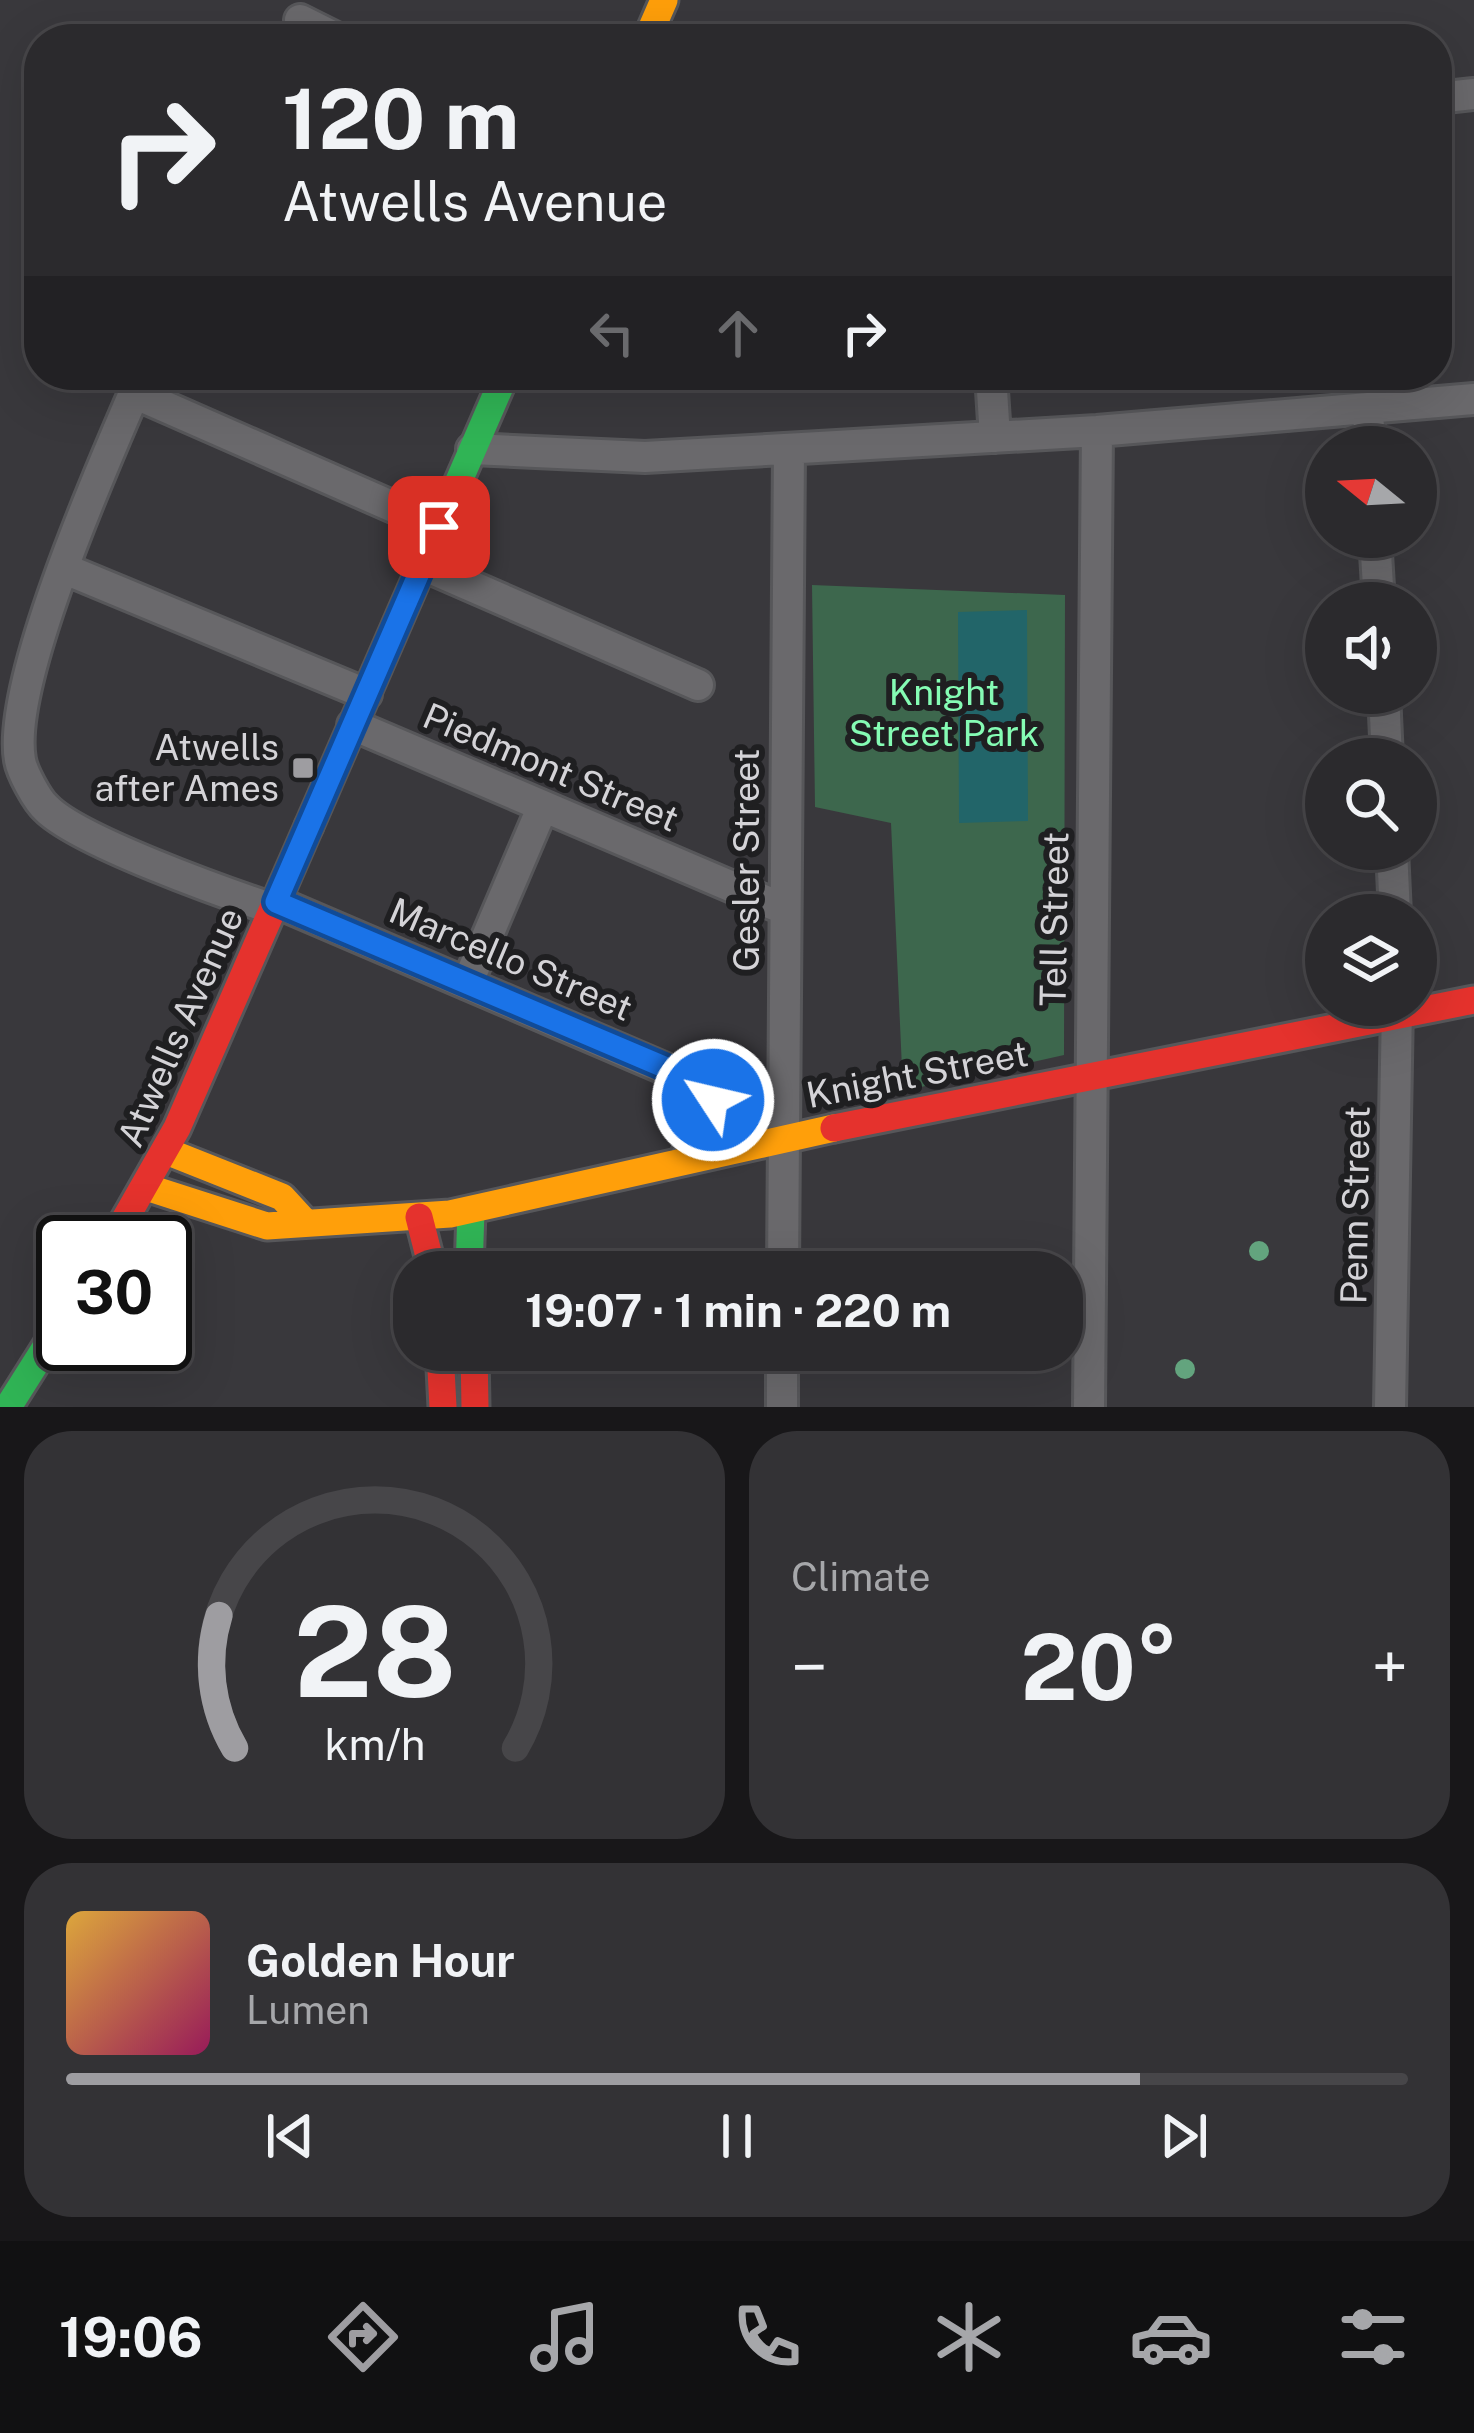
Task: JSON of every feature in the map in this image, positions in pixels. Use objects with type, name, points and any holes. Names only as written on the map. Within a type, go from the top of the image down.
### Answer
[{"type":"street","points":[[136,390],[65,569],[366,694]]},
{"type":"street","points":[[151,390],[439,527]]},
{"type":"street","name":"Atwells Avenue","points":[[129,1215],[166,1151],[498,390]]},
{"type":"street","points":[[992,390],[995,437]]},
{"type":"street","points":[[472,448],[646,457],[1097,431],[1474,399]]},
{"type":"street","points":[[1368,410],[1369,426]]},
{"type":"street","name":"Tell Street","points":[[1089,1407],[1097,431]]},
{"type":"street","name":"Gesler Street","points":[[782,1251],[789,450]]},
{"type":"street","points":[[423,565],[698,685]]},
{"type":"street","name":"Marcello Street","points":[[65,569],[33,662],[20,761],[45,808],[123,850],[467,984],[710,1088],[713,1100],[685,1158]]},
{"type":"street","name":"Piedmont Street","points":[[353,725],[784,909]]},
{"type":"street","points":[[467,984],[543,806]]},
{"type":"street","name":"Knight Street","points":[[1437,1005],[1474,1000]]},
{"type":"street","name":"Knight Street","points":[[146,1187],[268,1226],[471,1210],[685,1158],[1326,1026]]},
{"type":"street","name":"Penn Street","points":[[1390,1407],[1397,1026]]},
{"type":"street","points":[[166,1151],[282,1197],[304,1221]]},
{"type":"street","points":[[470,1251],[471,1210]]},
{"type":"street","points":[[419,1217],[428,1251]]},
{"type":"street","points":[[14,1397],[36,1362]]},
{"type":"street","points":[[441,1371],[443,1407]]},
{"type":"street","points":[[474,1371],[475,1407]]},
{"type":"street","points":[[782,1371],[782,1407]]},
{"type":"green space","name":"Knight Street Park","points":[[812,585],[1065,595],[1064,1055],[903,1091],[891,823],[815,807]]},
{"type":"water","points":[[1027,610],[1028,821],[959,823],[958,612]]},
{"type":"traffic: fast","points":[[309,826],[498,390]]},
{"type":"traffic: fast","points":[[470,1251],[471,1210]]},
{"type":"traffic: fast","points":[[8,1407],[36,1363]]},
{"type":"traffic: slow","points":[[654,24],[664,0]]},
{"type":"traffic: slow","points":[[146,1187],[267,1226],[450,1214],[834,1128]]},
{"type":"traffic: slow","points":[[166,1151],[282,1197],[304,1221]]},
{"type":"traffic: jam","points":[[127,1215],[177,1128],[309,826]]},
{"type":"traffic: jam","points":[[834,1128],[1474,1000]]},
{"type":"traffic: jam","points":[[419,1217],[428,1251]]},
{"type":"traffic: jam","points":[[441,1371],[443,1407]]},
{"type":"traffic: jam","points":[[474,1371],[475,1407]]},
{"type":"place","name":"Atwells after Ames","points":[[303,768]]},
{"type":"route","points":[[439,527],[276,902],[697,1081],[710,1088],[713,1100]]}]
